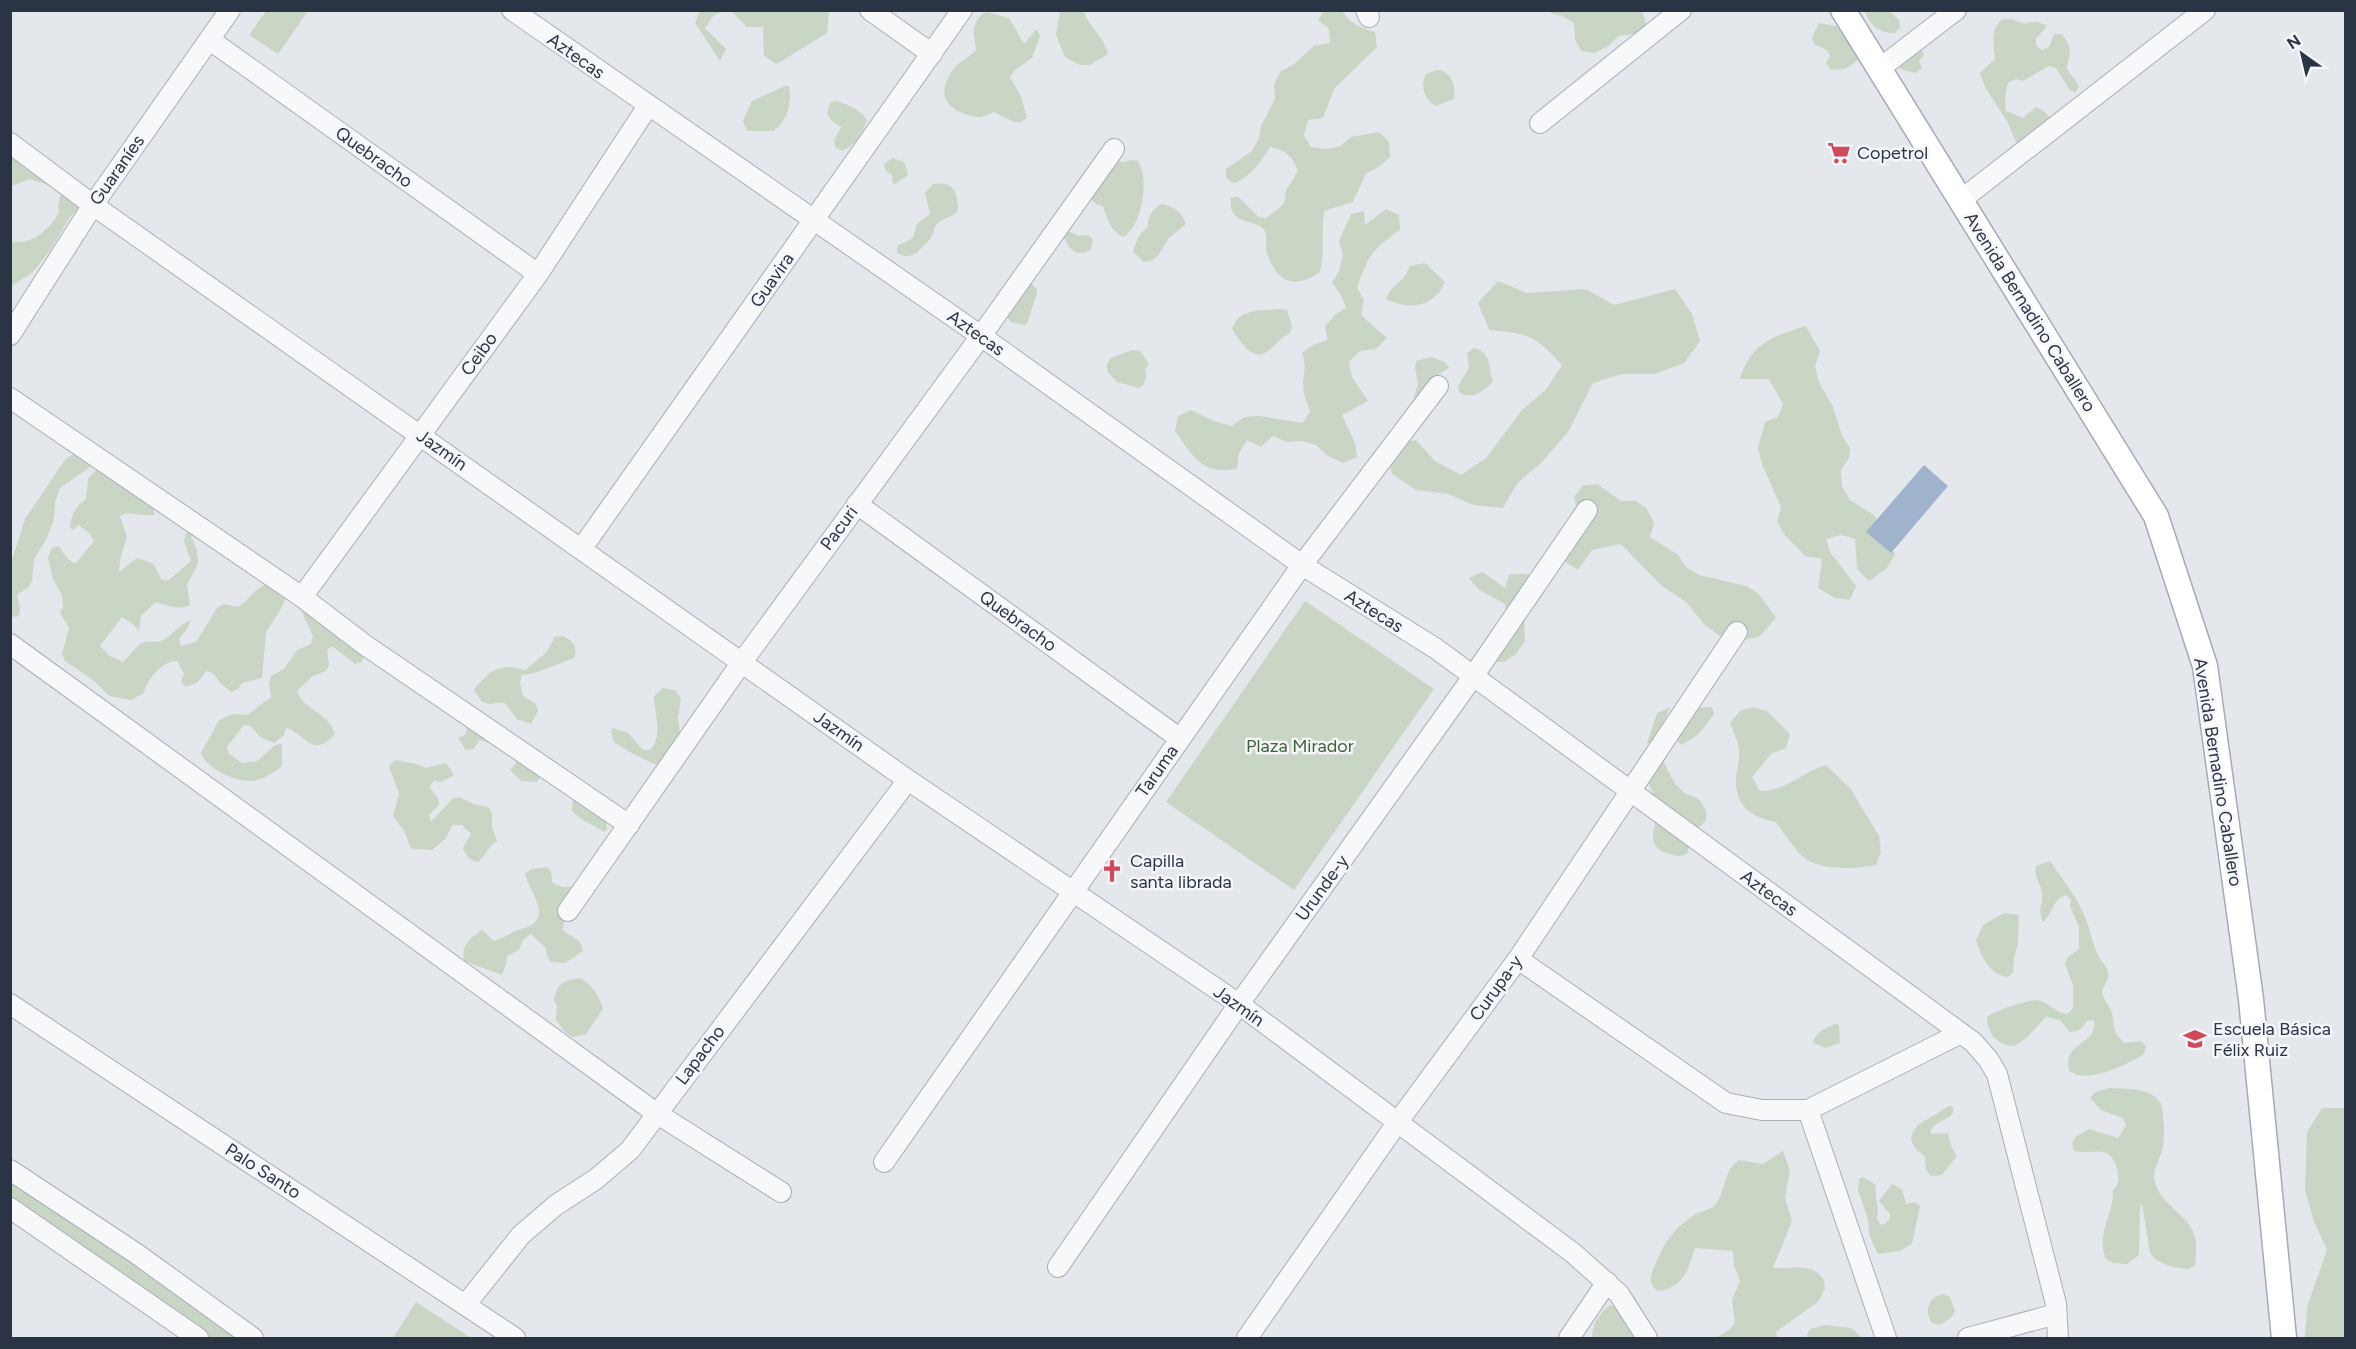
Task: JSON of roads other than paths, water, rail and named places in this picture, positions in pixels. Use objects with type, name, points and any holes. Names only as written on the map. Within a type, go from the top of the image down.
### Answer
[{"type":"main road","name":"Avenida Bernadino Caballero","points":[[1843,10],[2156,516],[2205,666],[2251,999],[2284,1338]]},
{"type":"street","name":"Guaraníes","points":[[10,335],[93,205],[230,10]]},
{"type":"street","name":"Aztecas","points":[[512,10],[981,336],[1302,565],[1435,648],[1472,678],[1974,1042],[1997,1074],[2056,1304],[2058,1338]]},
{"type":"street","points":[[870,10],[932,54]]},
{"type":"street","name":"Guavira","points":[[582,548],[962,10]]},
{"type":"street","points":[[1540,123],[1681,10]]},
{"type":"street","points":[[1879,69],[1956,10]]},
{"type":"street","points":[[1961,200],[2205,10]]},
{"type":"street","name":"Quebracho","points":[[210,40],[538,274]]},
{"type":"street","name":"Ceibo","points":[[302,597],[538,274],[648,106]]},
{"type":"street","name":"Jazmín","points":[[10,143],[93,205],[908,780],[1239,1004],[1573,1253],[1619,1294],[1647,1338]]},
{"type":"street","name":"Pacuri","points":[[568,911],[742,662],[981,336],[1114,149]]},
{"type":"street","name":"Taruma","points":[[884,1162],[1302,565],[1438,386]]},
{"type":"street","points":[[10,398],[302,597],[364,645],[629,825]]},
{"type":"street","name":"Quebracho","points":[[857,504],[1179,738]]},
{"type":"street","name":"Urunde-y","points":[[1058,1267],[1239,1004],[1472,678],[1587,510]]},
{"type":"street","name":"Curupa-y","points":[[1247,1338],[1397,1123],[1518,959],[1737,632]]},
{"type":"street","points":[[10,644],[656,1113],[781,1192]]},
{"type":"street","name":"Lapacho","points":[[466,1304],[521,1235],[556,1205],[596,1179],[630,1150],[908,780]]},
{"type":"street","points":[[1518,959],[1726,1103],[1762,1110],[1808,1110],[1961,1033]]},
{"type":"street","name":"Palo Santo","points":[[10,1004],[515,1338]]},
{"type":"street","points":[[1808,1110],[1886,1338]]},
{"type":"street","points":[[10,1170],[137,1254],[253,1338]]},
{"type":"street","points":[[10,1208],[198,1338]]},
{"type":"street","points":[[1569,1338],[1607,1282]]},
{"type":"street","points":[[1968,1338],[2056,1314]]},
{"type":"water","points":[[1924,465],[1948,486],[1891,553],[1866,532]]},
{"type":"place","name":"Copetrol","points":[[1839,153]]},
{"type":"place","name":"Capilla santa librada","points":[[1112,871]]},
{"type":"place","name":"Escuela Básica Félix Ruiz","points":[[2195,1039]]},
{"type":"park label","name":"Plaza Mirador","points":[[1300,746]]}]
